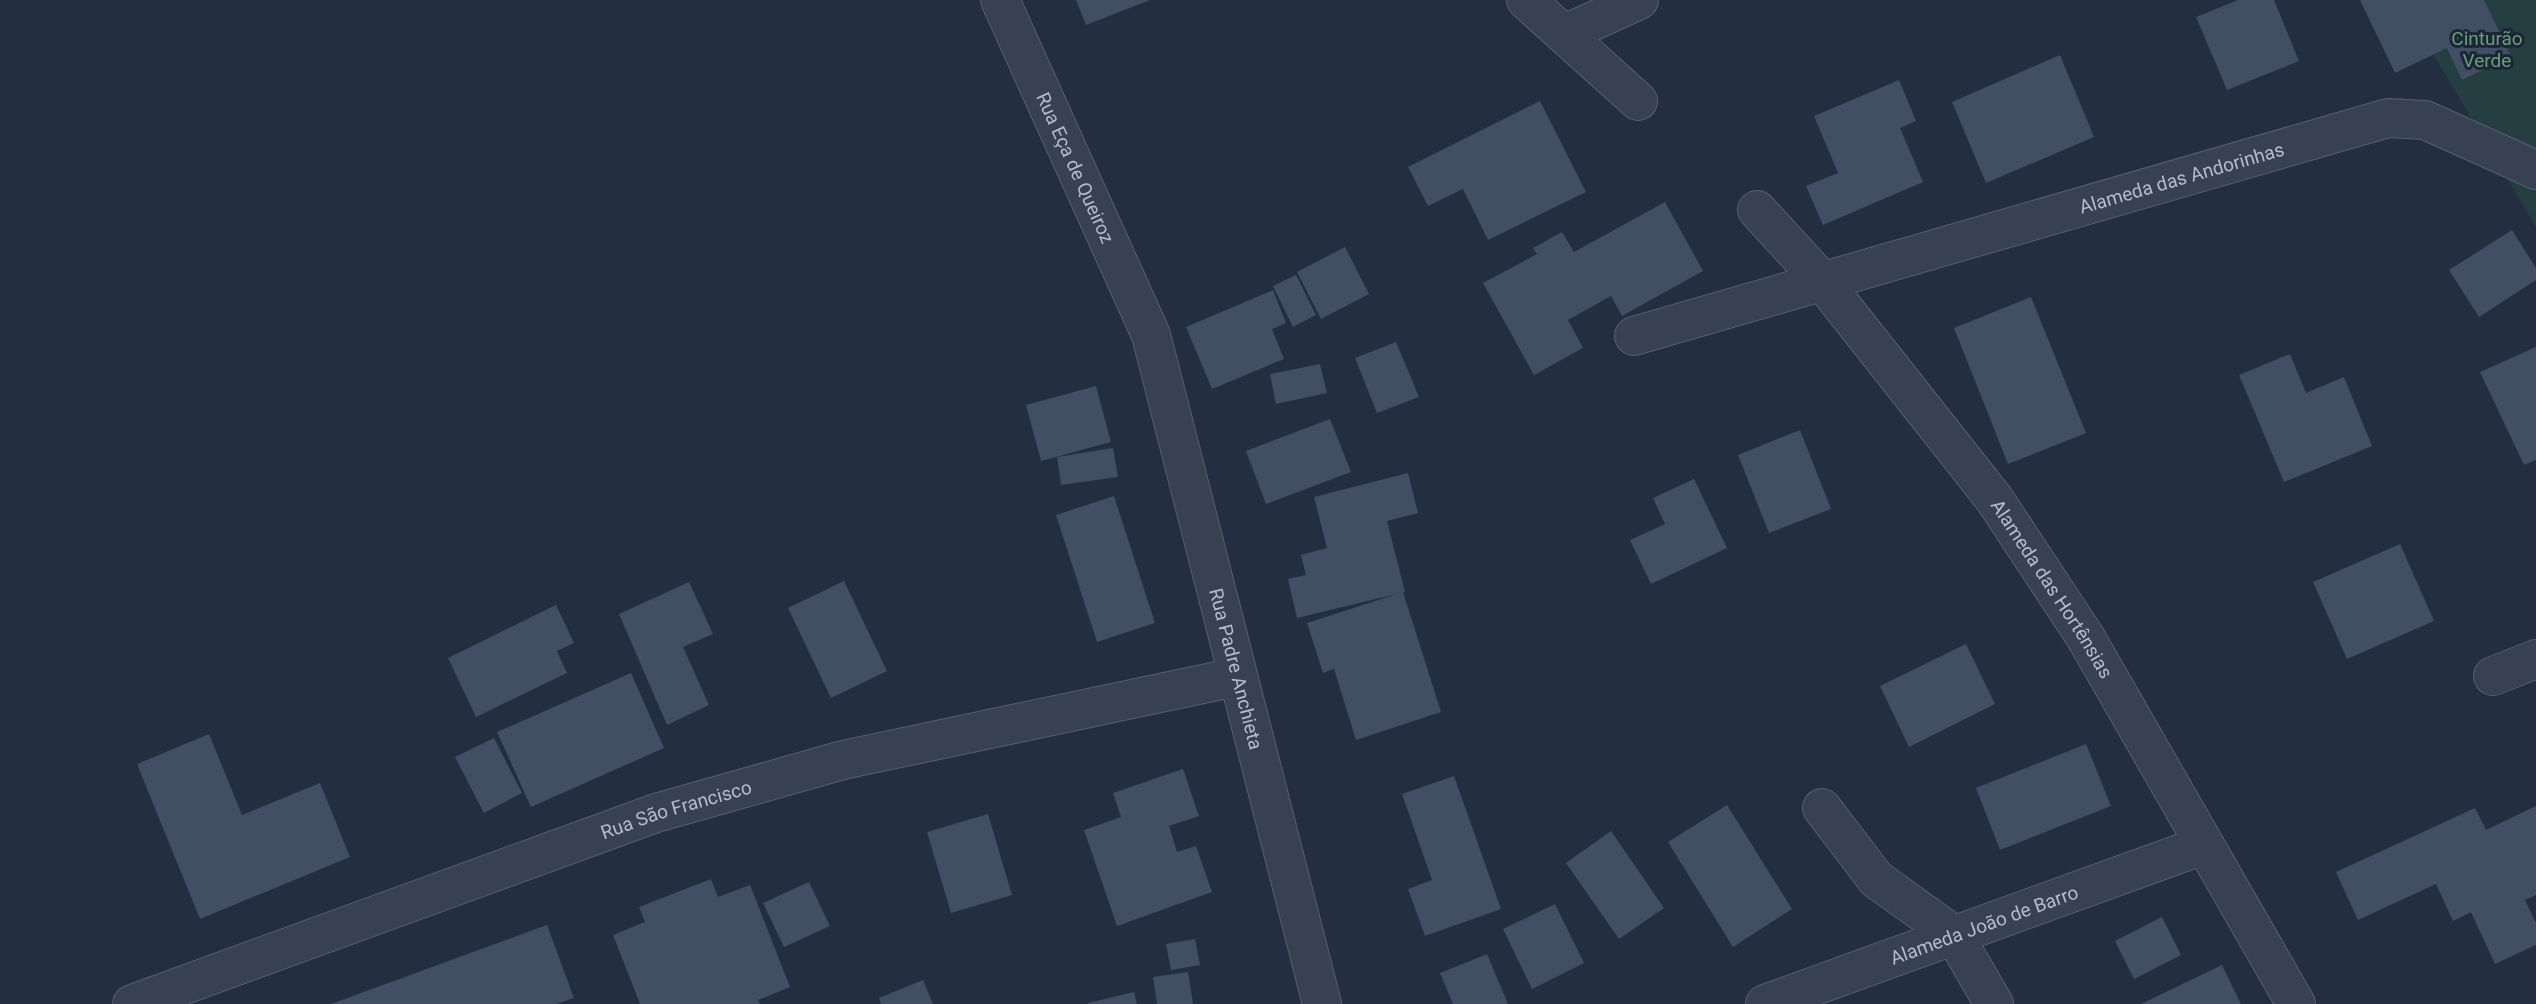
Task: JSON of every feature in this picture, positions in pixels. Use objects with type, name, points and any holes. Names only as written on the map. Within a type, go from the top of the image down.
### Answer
[{"type":"street","name":"Rua Eça de Queiroz","points":[[1000,0],[1150,335]]},
{"type":"street","points":[[1526,0],[1638,101]]},
{"type":"street","points":[[1565,34],[1639,0]]},
{"type":"street","name":"Alameda das Andorinhas","points":[[1634,336],[2388,118],[2425,120],[2536,170]]},
{"type":"street","name":"Alameda das Hortênsias","points":[[1757,210],[1823,282],[1995,500],[2086,638],[2296,1004]]},
{"type":"street","name":"Rua Padre Anchieta","points":[[1150,335],[1322,1004]]},
{"type":"street","points":[[2493,677],[2536,659]]},
{"type":"street","name":"Rua São Francisco","points":[[132,1004],[656,813],[843,760],[1236,677]]},
{"type":"street","points":[[1822,808],[1876,879],[1954,935],[1994,1004]]},
{"type":"street","name":"Alameda João de Barro","points":[[1765,1004],[2204,845]]},
{"type":"green space","name":"Cinturão Verde","points":[[2401,0],[2536,0],[2536,227]]},
{"type":"building","points":[[1076,0],[1150,0],[1086,25]]},
{"type":"building","points":[[2238,0],[2274,0],[2299,61],[2227,90],[2196,17]]},
{"type":"building","points":[[2360,0],[2484,0],[2511,56],[2462,80],[2447,48],[2395,73]]},
{"type":"building","points":[[2060,55],[2094,137],[1986,183],[1952,102]]},
{"type":"building","points":[[1899,80],[1916,121],[1900,128],[1923,182],[1823,225],[1806,186],[1838,173],[1814,116]]},
{"type":"building","points":[[1540,101],[1586,192],[1488,240],[1463,189],[1428,206],[1408,167]]},
{"type":"building","points":[[1665,202],[1703,271],[1622,316],[1611,296],[1568,320],[1583,348],[1534,375],[1483,283],[1537,254],[1533,248],[1562,232],[1574,252]]},
{"type":"building","points":[[2512,230],[2536,268],[2536,280],[2479,317],[2449,270]]},
{"type":"building","points":[[1345,247],[1369,294],[1321,319],[1297,272]]},
{"type":"building","points":[[1296,275],[1316,315],[1293,327],[1273,286]]},
{"type":"building","points":[[1273,290],[1286,323],[1272,329],[1284,359],[1212,389],[1186,327]]},
{"type":"building","points":[[2031,297],[2086,433],[2008,464],[1954,328]]},
{"type":"building","points":[[1396,342],[1419,397],[1377,413],[1355,358]]},
{"type":"building","points":[[2536,347],[2536,460],[2524,465],[2480,372]]},
{"type":"building","points":[[2290,354],[2306,393],[2344,377],[2372,446],[2284,482],[2239,375]]},
{"type":"building","points":[[1320,364],[1327,393],[1276,404],[1270,374]]},
{"type":"building","points":[[1096,386],[1111,442],[1041,461],[1026,405]]},
{"type":"building","points":[[1330,419],[1351,472],[1266,504],[1246,451]]},
{"type":"building","points":[[1800,430],[1831,509],[1769,533],[1738,455]]},
{"type":"building","points":[[1113,448],[1118,477],[1061,485],[1057,457]]},
{"type":"building","points":[[1408,473],[1418,513],[1387,521],[1405,592],[1297,618],[1288,579],[1306,575],[1301,555],[1327,548],[1314,497]]},
{"type":"building","points":[[1694,479],[1727,548],[1651,584],[1630,540],[1665,524],[1653,498]]},
{"type":"building","points":[[1114,496],[1155,623],[1097,642],[1056,515]]},
{"type":"building","points":[[2400,544],[2434,621],[2347,659],[2313,582]]},
{"type":"building","points":[[844,581],[887,671],[831,698],[788,608]]},
{"type":"building","points":[[689,582],[713,634],[683,647],[709,705],[667,725],[619,614]]},
{"type":"building","points":[[1403,592],[1441,712],[1356,740],[1334,669],[1323,673],[1307,623]]},
{"type":"building","points":[[556,605],[574,643],[557,651],[567,673],[476,717],[448,658]]},
{"type":"building","points":[[1966,644],[1995,704],[1909,747],[1880,686]]},
{"type":"building","points":[[631,673],[664,748],[531,807],[497,732]]},
{"type":"building","points":[[209,734],[242,815],[320,783],[350,857],[200,919],[137,764]]},
{"type":"building","points":[[494,738],[522,793],[484,813],[455,757]]},
{"type":"building","points":[[2086,744],[2111,806],[2000,850],[1976,788]]},
{"type":"building","points":[[1183,769],[1199,816],[1169,826],[1177,852],[1196,846],[1212,892],[1117,926],[1084,830],[1121,817],[1113,793]]},
{"type":"building","points":[[1454,776],[1501,909],[1425,936],[1408,889],[1432,880],[1402,794]]},
{"type":"building","points":[[1727,805],[1792,909],[1733,947],[1668,842]]},
{"type":"building","points":[[2536,806],[2536,895],[2525,900],[2536,923],[2536,945],[2495,964],[2471,912],[2453,921],[2436,884],[2358,920],[2336,872],[2475,808],[2486,830]]},
{"type":"building","points":[[988,814],[1012,895],[951,913],[927,832]]},
{"type":"building","points":[[1611,831],[1664,908],[1619,939],[1566,863]]},
{"type":"building","points":[[711,879],[718,897],[750,885],[790,987],[758,1000],[760,1004],[640,1004],[613,935],[645,922],[639,907]]},
{"type":"building","points":[[809,882],[830,926],[784,947],[763,903]]},
{"type":"building","points":[[1555,904],[1584,963],[1532,989],[1503,929]]},
{"type":"building","points":[[2162,917],[2181,955],[2134,979],[2115,941]]},
{"type":"building","points":[[547,925],[574,998],[556,1004],[331,1004]]},
{"type":"building","points":[[1195,939],[1200,965],[1171,970],[1166,944]]},
{"type":"building","points":[[1487,954],[1508,1004],[1453,1004],[1440,973]]},
{"type":"building","points":[[2222,965],[2241,1004],[2141,1004]]},
{"type":"building","points":[[1188,972],[1193,1004],[1157,1004],[1153,977]]},
{"type":"building","points":[[923,980],[933,1004],[881,1004],[879,998]]},
{"type":"building","points":[[1134,992],[1137,1004],[1088,1004],[1088,1003]]}]
